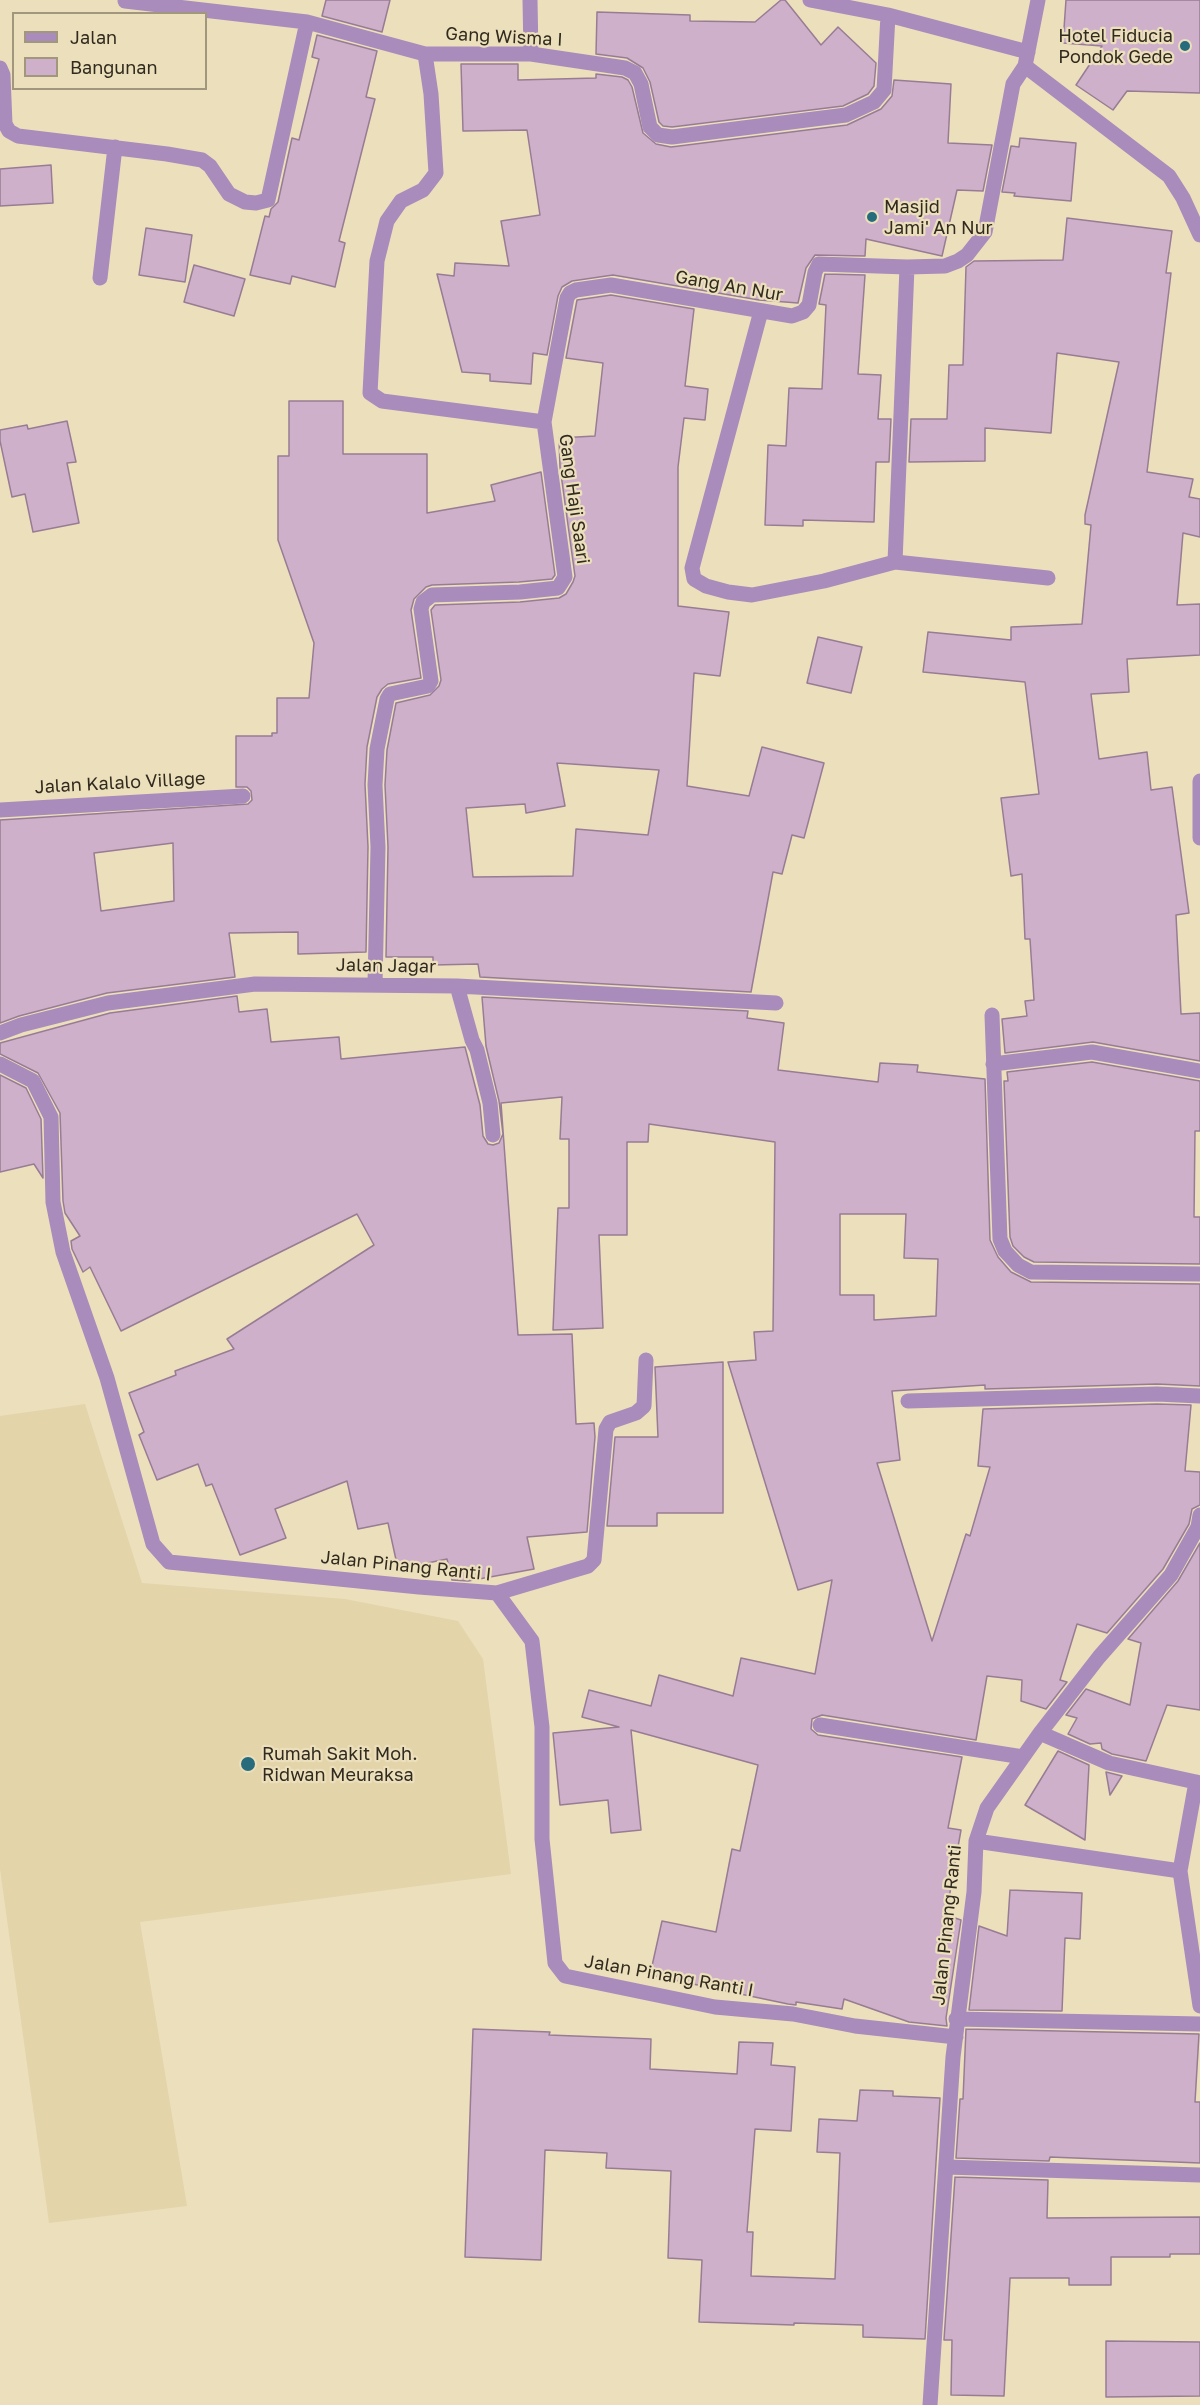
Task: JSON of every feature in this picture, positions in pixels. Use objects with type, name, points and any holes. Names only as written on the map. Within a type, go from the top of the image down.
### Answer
[{"type":"street","points":[[530,0],[531,54]]},
{"type":"street","points":[[810,0],[888,15],[1027,59],[1169,176],[1183,198],[1200,235]]},
{"type":"street","points":[[1027,59],[1038,0]]},
{"type":"street","points":[[125,1],[228,6],[306,22],[425,54]]},
{"type":"street","name":"Gang Wisma I","points":[[544,422],[382,401],[370,393],[377,261],[387,221],[401,201],[423,190],[436,173],[431,94],[425,54],[531,54],[625,68],[635,73],[641,84],[650,127],[658,135],[672,137],[846,115],[874,102],[884,90],[888,15]]},
{"type":"street","points":[[0,68],[3,75],[5,124],[9,131],[18,136],[202,160],[210,166],[229,194],[245,202],[256,203],[268,200],[306,22]]},
{"type":"street","name":"Gang An Nur","points":[[570,293],[611,285],[792,316],[803,312],[809,305],[815,272],[819,264],[907,267],[945,266],[958,261],[967,255],[985,232],[1013,84],[1027,59]]},
{"type":"street","points":[[100,278],[115,147]]},
{"type":"street","points":[[895,562],[907,267]]},
{"type":"street","name":"Gang Haji Saari","points":[[375,985],[378,847],[375,785],[377,749],[387,699],[394,692],[428,686],[431,681],[421,609],[426,597],[558,588],[566,571],[544,422],[567,298],[570,293]]},
{"type":"street","points":[[761,311],[692,568],[694,579],[706,586],[752,595],[824,581],[895,562],[1048,578]]},
{"type":"street","points":[[1200,781],[1200,838]]},
{"type":"street","name":"Jalan Kalalo Village","points":[[0,810],[243,796]]},
{"type":"street","name":"Jalan Jagar","points":[[0,1033],[21,1025],[119,1001],[255,984],[457,986],[776,1003]]},
{"type":"street","points":[[457,986],[477,1050],[490,1103],[493,1135]]},
{"type":"street","points":[[992,1016],[1000,1239],[1005,1251],[1018,1265],[1031,1272],[1200,1274]]},
{"type":"street","points":[[993,1064],[1092,1052],[1200,1071]]},
{"type":"street","name":"Jalan Pinang Ranti I","points":[[0,1064],[33,1080],[51,1117],[53,1202],[63,1252],[107,1378],[153,1544],[169,1562],[497,1593],[532,1641],[543,1727],[542,1839],[555,1963],[566,1976],[715,2007],[793,2014],[855,2026],[956,2037]]},
{"type":"street","points":[[497,1593],[588,1566],[594,1560],[606,1429],[610,1422],[636,1413],[644,1406],[646,1360]]},
{"type":"street","points":[[908,1401],[1157,1394],[1200,1396]]},
{"type":"street","name":"Jalan Pinang Ranti","points":[[930,2405],[956,2019],[974,1892],[976,1841],[987,1808],[1040,1733],[1099,1657],[1171,1575],[1198,1527],[1200,1515]]},
{"type":"street","points":[[820,1725],[1023,1758]]},
{"type":"street","points":[[1040,1733],[1109,1763],[1198,1783],[1180,1871],[1200,2006]]},
{"type":"street","points":[[976,1841],[1180,1871]]},
{"type":"street","points":[[956,2019],[1200,2024]]},
{"type":"street","points":[[946,2167],[1200,2175]]},
{"type":"shaded area","name":"Rumah Sakit Moh. Ridwan Meuraksa","points":[[85,1404],[142,1583],[345,1599],[458,1621],[483,1659],[511,1874],[140,1922],[187,2206],[49,2223],[0,1869],[0,1416]]},
{"type":"building","points":[[326,0],[390,0],[382,32],[322,16]]},
{"type":"building","points":[[781,0],[785,0],[821,45],[838,27],[876,63],[874,86],[868,94],[843,106],[672,127],[663,126],[659,122],[650,82],[643,68],[627,58],[596,54],[597,12],[690,15],[690,21],[755,22]]},
{"type":"building","points":[[1066,0],[1200,0],[1200,93],[1127,91],[1113,110],[1076,85],[1102,46],[1063,43]]},
{"type":"building","points":[[317,35],[377,51],[366,97],[375,99],[339,241],[345,243],[335,287],[292,276],[290,284],[250,275],[265,216],[269,217],[271,209],[278,202],[292,138],[299,140],[319,59],[312,57]]},
{"type":"building","points":[[461,64],[518,64],[518,80],[596,78],[596,74],[622,77],[628,80],[632,87],[643,133],[656,144],[671,147],[847,125],[881,109],[892,96],[894,80],[951,84],[948,143],[992,145],[983,191],[957,190],[942,256],[866,239],[865,256],[815,255],[806,268],[798,303],[759,300],[613,275],[572,281],[562,287],[558,296],[547,355],[533,353],[531,384],[490,381],[490,374],[462,372],[437,274],[454,276],[455,263],[509,266],[501,221],[540,215],[527,130],[463,131]]},
{"type":"building","points":[[1020,138],[1076,143],[1071,201],[1014,196],[1015,193],[1002,192],[1011,146],[1019,147]]},
{"type":"building","points":[[51,165],[53,203],[0,206],[0,169]]},
{"type":"building","points":[[1067,218],[1172,231],[1166,273],[1171,273],[1147,472],[1193,479],[1189,497],[1200,499],[1200,537],[1183,533],[1177,605],[1200,604],[1200,655],[1127,659],[1129,692],[1091,694],[1099,759],[1147,752],[1151,790],[1172,787],[1189,913],[1176,915],[1181,1014],[1200,1013],[1200,1061],[1093,1042],[1005,1053],[1002,1019],[1027,1016],[1025,1001],[1034,1000],[1030,939],[1025,939],[1022,874],[1011,876],[1001,798],[1039,794],[1025,682],[923,672],[928,632],[1011,640],[1011,627],[1082,624],[1091,525],[1085,524],[1085,515],[1119,362],[1057,353],[1051,433],[985,428],[985,461],[909,462],[911,419],[947,419],[949,365],[963,365],[966,267],[974,261],[1063,260]]},
{"type":"building","points":[[146,228],[192,235],[185,282],[139,275]]},
{"type":"building","points":[[194,265],[245,279],[234,316],[184,302]]},
{"type":"building","points":[[825,274],[865,275],[858,374],[881,375],[878,419],[891,419],[889,462],[876,462],[874,522],[803,520],[803,526],[765,525],[768,445],[786,446],[789,388],[822,389],[826,305],[819,304]]},
{"type":"building","points":[[611,295],[694,309],[685,386],[708,389],[705,420],[684,418],[678,467],[678,606],[729,612],[720,676],[694,673],[687,786],[749,796],[762,747],[824,763],[804,838],[792,835],[782,874],[773,872],[751,992],[480,977],[478,964],[433,965],[433,957],[386,957],[388,847],[385,785],[387,750],[396,703],[430,695],[439,686],[441,680],[431,610],[435,605],[559,598],[566,594],[575,576],[560,467],[559,438],[595,436],[603,363],[566,358],[577,300]],"holes":[[[557,763],[659,770],[648,835],[576,829],[573,876],[473,877],[466,808],[525,804],[526,813],[565,806]]]},
{"type":"building","points":[[289,401],[343,401],[343,454],[427,454],[427,513],[495,501],[491,485],[541,472],[555,575],[552,579],[426,587],[414,599],[411,610],[421,678],[388,684],[377,697],[367,747],[365,784],[368,847],[366,952],[298,954],[298,932],[229,933],[235,977],[107,993],[0,1023],[0,820],[248,804],[252,800],[251,791],[247,787],[236,787],[236,736],[272,736],[272,733],[277,733],[277,698],[309,698],[314,643],[278,540],[278,456],[289,456]],"holes":[[[173,843],[174,901],[101,911],[94,853]]]},
{"type":"building","points":[[67,421],[76,462],[67,463],[79,523],[33,532],[25,494],[12,497],[0,441],[0,430],[27,425],[28,429]]},
{"type":"building","points":[[818,637],[862,647],[851,693],[807,683]]},
{"type":"building","points":[[237,996],[239,1012],[267,1009],[271,1042],[339,1037],[341,1059],[465,1047],[480,1105],[483,1136],[488,1144],[493,1145],[499,1143],[503,1134],[499,1101],[486,1046],[482,997],[748,1011],[747,1018],[784,1023],[778,1070],[878,1082],[880,1063],[918,1065],[917,1072],[985,1079],[990,1240],[998,1257],[1011,1272],[1031,1282],[1200,1284],[1200,1386],[1157,1384],[985,1389],[985,1385],[892,1391],[900,1460],[877,1463],[932,1641],[966,1534],[970,1536],[990,1467],[978,1466],[983,1409],[1191,1405],[1185,1471],[1200,1472],[1200,1505],[1192,1509],[1189,1524],[1163,1569],[1107,1633],[1077,1624],[1060,1680],[1067,1682],[1046,1709],[1021,1701],[1022,1680],[987,1676],[976,1740],[822,1715],[812,1719],[811,1729],[818,1735],[962,1757],[948,1828],[961,1830],[946,1915],[961,1920],[946,2018],[947,2026],[909,2022],[844,1999],[842,2009],[796,2002],[796,2005],[650,1975],[662,1921],[716,1932],[732,1849],[740,1851],[758,1765],[631,1730],[641,1830],[611,1833],[608,1800],[560,1805],[553,1733],[619,1727],[582,1717],[589,1690],[651,1706],[659,1675],[733,1696],[741,1658],[815,1674],[832,1580],[798,1590],[728,1362],[756,1360],[754,1332],[773,1331],[775,1142],[649,1124],[648,1142],[627,1142],[627,1235],[599,1235],[603,1328],[553,1330],[558,1208],[569,1208],[569,1139],[560,1139],[562,1097],[501,1103],[518,1335],[572,1334],[576,1424],[594,1423],[595,1437],[587,1532],[527,1537],[534,1569],[468,1581],[452,1580],[447,1559],[398,1569],[388,1523],[358,1529],[347,1481],[275,1509],[286,1538],[240,1555],[212,1484],[206,1486],[198,1464],[157,1480],[139,1435],[144,1432],[129,1393],[176,1375],[175,1371],[234,1349],[227,1339],[374,1245],[357,1214],[121,1331],[90,1267],[83,1272],[72,1249],[71,1241],[80,1236],[65,1213],[63,1201],[60,1113],[38,1073],[0,1054],[0,1043],[110,1013]],"holes":[[[840,1214],[906,1214],[904,1258],[938,1259],[936,1316],[874,1320],[874,1295],[840,1295]]]},
{"type":"building","points":[[1092,1062],[1200,1081],[1200,1131],[1195,1131],[1194,1217],[1200,1217],[1200,1264],[1034,1262],[1024,1257],[1013,1246],[1010,1237],[1004,1081],[1008,1081],[1007,1072]]},
{"type":"building","points":[[0,1075],[26,1088],[41,1119],[43,1178],[34,1164],[0,1172]]},
{"type":"building","points":[[723,1362],[723,1513],[657,1513],[657,1526],[607,1526],[615,1437],[658,1437],[655,1367]]},
{"type":"building","points":[[1200,1543],[1200,1710],[1167,1705],[1146,1761],[1112,1754],[1102,1749],[1101,1743],[1090,1744],[1068,1734],[1077,1718],[1066,1715],[1086,1689],[1130,1705],[1141,1643],[1128,1639],[1178,1581]]},
{"type":"building","points":[[1058,1751],[1089,1765],[1085,1840],[1025,1805]]},
{"type":"building","points":[[1106,1772],[1122,1776],[1110,1795]]},
{"type":"building","points":[[1010,1890],[1082,1893],[1080,1939],[1065,1938],[1062,2011],[969,2010],[979,1926],[1007,1936]]},
{"type":"building","points":[[473,2029],[651,2039],[650,2069],[737,2074],[739,2042],[773,2043],[771,2065],[795,2067],[791,2131],[755,2129],[747,2232],[753,2232],[751,2276],[835,2279],[840,2153],[817,2152],[819,2119],[857,2121],[860,2090],[893,2091],[893,2096],[940,2098],[925,2339],[863,2337],[863,2325],[699,2322],[702,2260],[668,2258],[671,2171],[606,2168],[607,2153],[545,2150],[541,2260],[465,2257]]},
{"type":"building","points":[[966,2029],[1199,2034],[1195,2102],[1200,2102],[1200,2163],[1050,2157],[1049,2161],[956,2158],[960,2099],[963,2099]]},
{"type":"building","points":[[955,2177],[1048,2180],[1047,2218],[1200,2217],[1200,2254],[1170,2254],[1170,2257],[1111,2257],[1111,2285],[1069,2285],[1069,2278],[1010,2278],[1004,2396],[951,2395],[952,2340],[944,2340]]},
{"type":"building","points":[[1106,2341],[1200,2342],[1200,2396],[1106,2397]]},
{"type":"place","name":"Hotel Fiducia Pondok Gede","points":[[1185,46]]},
{"type":"place","name":"Masjid Jami' An Nur","points":[[872,217]]},
{"type":"place","name":"Rumah Sakit Moh. Ridwan Meuraksa","points":[[248,1764]]}]
